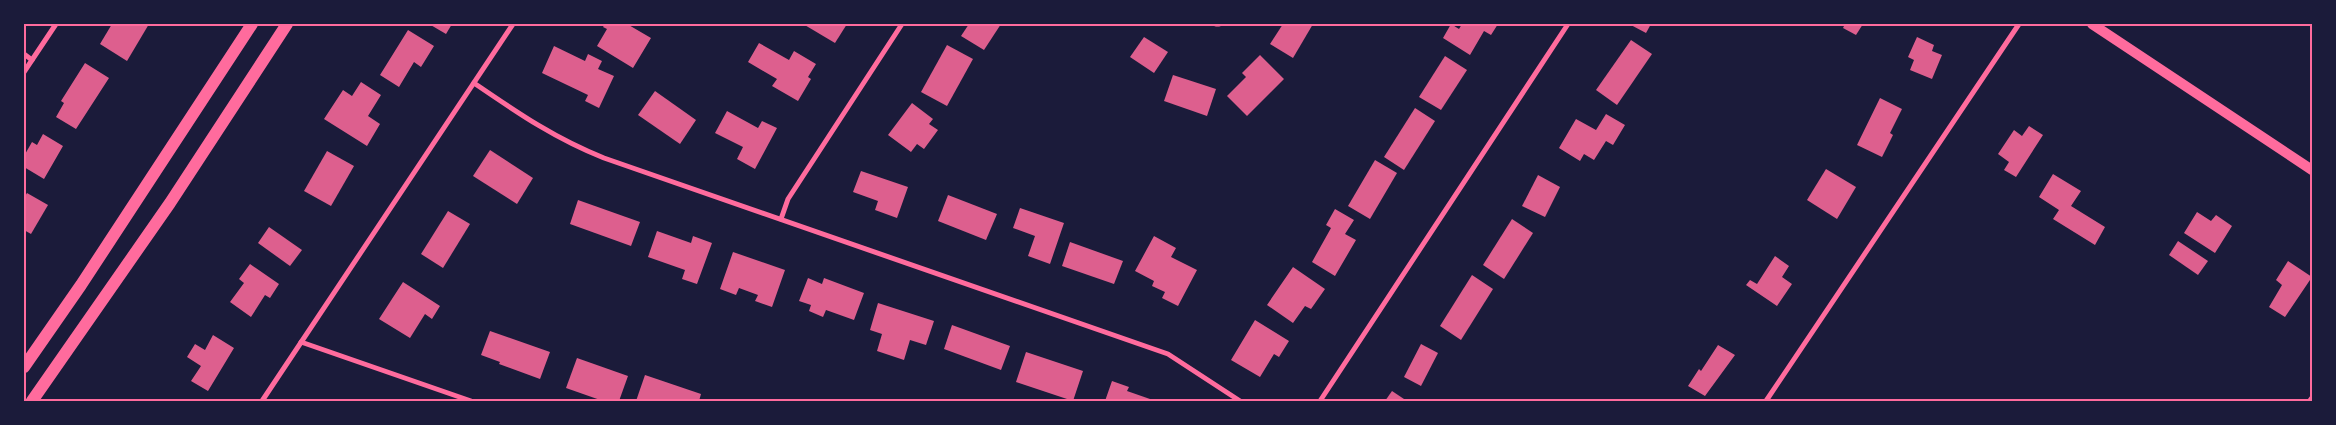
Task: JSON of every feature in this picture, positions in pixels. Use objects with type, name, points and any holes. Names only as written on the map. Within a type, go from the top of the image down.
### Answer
[{"type":"main road","points":[[24,367],[81,285],[252,24]]},
{"type":"main road","points":[[32,401],[170,203],[287,24]]},
{"type":"main road","points":[[2092,24],[2312,170]]},
{"type":"street","points":[[24,72],[56,24]]},
{"type":"street","points":[[262,401],[513,24]]},
{"type":"street","points":[[781,219],[788,199],[902,24]]},
{"type":"street","points":[[1320,401],[1568,24]]},
{"type":"street","points":[[1767,401],[2019,24]]},
{"type":"street","points":[[24,54],[32,60]]},
{"type":"street","points":[[474,83],[534,124],[568,143],[604,158],[1168,354],[1240,401]]},
{"type":"street","points":[[301,342],[471,401]]},
{"type":"lane","points":[[2309,401],[2312,397]]},
{"type":"building","points":[[112,24],[149,24],[127,61],[100,44]]},
{"type":"building","points":[[429,24],[452,24],[446,34]]},
{"type":"building","points":[[605,24],[627,24],[651,38],[633,68],[597,46],[607,29],[603,27]]},
{"type":"building","points":[[803,24],[847,24],[835,43]]},
{"type":"building","points":[[969,24],[1001,24],[984,50],[961,36]]},
{"type":"building","points":[[1283,24],[1313,24],[1293,58],[1270,44]]},
{"type":"building","points":[[1451,24],[1459,29],[1462,24],[1498,24],[1491,35],[1484,31],[1470,55],[1443,38]]},
{"type":"building","points":[[1629,24],[1651,24],[1646,33]]},
{"type":"building","points":[[1845,24],[1863,24],[1856,35],[1843,28]]},
{"type":"building","points":[[408,30],[434,46],[421,67],[414,62],[399,87],[380,75]]},
{"type":"building","points":[[1144,37],[1168,52],[1154,73],[1130,57]]},
{"type":"building","points":[[1917,37],[1934,45],[1932,51],[1942,55],[1932,79],[1910,70],[1914,60],[1908,57]]},
{"type":"building","points":[[1631,40],[1652,54],[1617,105],[1596,90]]},
{"type":"building","points":[[759,43],[789,60],[794,51],[816,64],[808,77],[811,79],[798,101],[772,86],[777,79],[748,62]]},
{"type":"building","points":[[947,45],[973,59],[947,106],[921,92]]},
{"type":"building","points":[[554,46],[585,61],[588,54],[602,61],[598,69],[614,76],[599,108],[585,101],[588,95],[542,73]]},
{"type":"building","points":[[1260,55],[1284,79],[1247,116],[1227,96],[1246,77],[1242,73]]},
{"type":"building","points":[[1445,56],[1467,70],[1441,110],[1419,97]]},
{"type":"building","points":[[85,63],[109,78],[76,129],[56,117],[64,103],[61,101]]},
{"type":"building","points":[[1173,75],[1216,89],[1207,116],[1164,101]]},
{"type":"building","points":[[361,82],[381,95],[368,116],[380,124],[367,146],[324,119],[343,90],[352,96]]},
{"type":"building","points":[[655,91],[696,120],[680,144],[638,115]]},
{"type":"building","points":[[1880,98],[1902,109],[1890,133],[1893,135],[1882,157],[1857,145]]},
{"type":"building","points":[[912,103],[933,119],[929,124],[938,130],[924,149],[917,144],[911,152],[888,135]]},
{"type":"building","points":[[1415,108],[1435,121],[1404,170],[1384,157]]},
{"type":"building","points":[[727,111],[758,128],[762,121],[777,128],[755,169],[737,159],[743,147],[715,133]]},
{"type":"building","points":[[1606,114],[1625,125],[1613,145],[1606,141],[1594,160],[1584,154],[1580,161],[1559,148],[1576,119],[1596,130]]},
{"type":"building","points":[[2029,126],[2043,135],[2016,177],[2004,170],[2009,162],[1998,154],[2014,130],[2022,136]]},
{"type":"building","points":[[43,134],[63,146],[44,179],[24,167],[24,156],[32,142],[37,145]]},
{"type":"building","points":[[490,150],[533,178],[517,204],[473,176]]},
{"type":"building","points":[[327,151],[354,166],[331,206],[304,191]]},
{"type":"building","points":[[1375,160],[1397,173],[1370,219],[1348,206]]},
{"type":"building","points":[[1826,169],[1856,187],[1837,219],[1807,200]]},
{"type":"building","points":[[861,171],[908,187],[897,218],[875,210],[878,201],[853,192]]},
{"type":"building","points":[[2053,174],[2081,191],[2071,206],[2105,227],[2095,245],[2053,219],[2059,210],[2039,197]]},
{"type":"building","points":[[1538,175],[1560,187],[1545,217],[1522,206]]},
{"type":"building","points":[[27,193],[48,205],[31,234],[24,230],[24,198]]},
{"type":"building","points":[[948,195],[997,214],[986,240],[938,221]]},
{"type":"building","points":[[578,200],[640,222],[631,246],[570,224]]},
{"type":"building","points":[[1020,208],[1064,223],[1050,264],[1028,256],[1035,236],[1013,228]]},
{"type":"building","points":[[1335,209],[1354,220],[1345,234],[1356,240],[1335,276],[1312,262],[1331,228],[1326,225]]},
{"type":"building","points":[[448,211],[470,224],[443,268],[421,254]]},
{"type":"building","points":[[2197,212],[2211,221],[2216,215],[2232,226],[2215,253],[2184,233]]},
{"type":"building","points":[[1512,219],[1533,233],[1504,279],[1483,265]]},
{"type":"building","points":[[269,227],[302,250],[290,266],[258,243]]},
{"type":"building","points":[[657,231],[691,243],[693,236],[712,243],[697,284],[682,279],[685,270],[648,257]]},
{"type":"building","points":[[1154,236],[1176,248],[1171,257],[1197,270],[1178,306],[1162,298],[1165,292],[1152,286],[1154,281],[1135,271]]},
{"type":"building","points":[[2178,241],[2208,261],[2198,275],[2169,255]]},
{"type":"building","points":[[1070,242],[1123,261],[1114,284],[1062,266]]},
{"type":"building","points":[[733,252],[785,270],[772,307],[755,301],[758,295],[739,288],[736,295],[720,289]]},
{"type":"building","points":[[1775,256],[1789,266],[1782,277],[1792,284],[1777,306],[1746,285],[1750,280],[1757,284]]},
{"type":"building","points":[[2288,261],[2312,277],[2285,317],[2269,307],[2282,285],[2276,280]]},
{"type":"building","points":[[250,264],[279,284],[270,298],[265,295],[251,317],[230,302],[244,283],[239,279]]},
{"type":"building","points":[[1293,267],[1325,289],[1311,309],[1305,306],[1293,323],[1267,305]]},
{"type":"building","points":[[1472,275],[1493,289],[1461,340],[1440,326]]},
{"type":"building","points":[[808,278],[822,284],[824,278],[864,293],[854,320],[826,310],[823,317],[809,311],[811,305],[799,301]]},
{"type":"building","points":[[403,282],[440,306],[432,319],[425,314],[410,338],[379,319]]},
{"type":"building","points":[[878,303],[934,321],[926,345],[910,340],[904,360],[877,351],[882,334],[870,330]]},
{"type":"building","points":[[1255,320],[1289,341],[1279,357],[1274,354],[1260,377],[1231,360]]},
{"type":"building","points":[[952,325],[1010,346],[1001,370],[944,349]]},
{"type":"building","points":[[490,331],[550,352],[540,379],[499,364],[500,362],[481,355]]},
{"type":"building","points":[[213,335],[234,348],[208,391],[191,381],[201,366],[187,357],[195,344],[205,350]]},
{"type":"building","points":[[1421,344],[1438,353],[1421,386],[1404,377]]},
{"type":"building","points":[[1718,345],[1735,355],[1705,396],[1688,386],[1699,369],[1701,371]]},
{"type":"building","points":[[1026,352],[1083,371],[1073,401],[1016,382]]},
{"type":"building","points":[[577,358],[628,376],[619,401],[603,401],[566,388]]},
{"type":"building","points":[[645,375],[701,394],[699,401],[636,401]]},
{"type":"building","points":[[1112,381],[1129,387],[1127,391],[1150,399],[1149,401],[1105,401]]},
{"type":"building","points":[[1392,391],[1407,401],[1385,401]]}]
